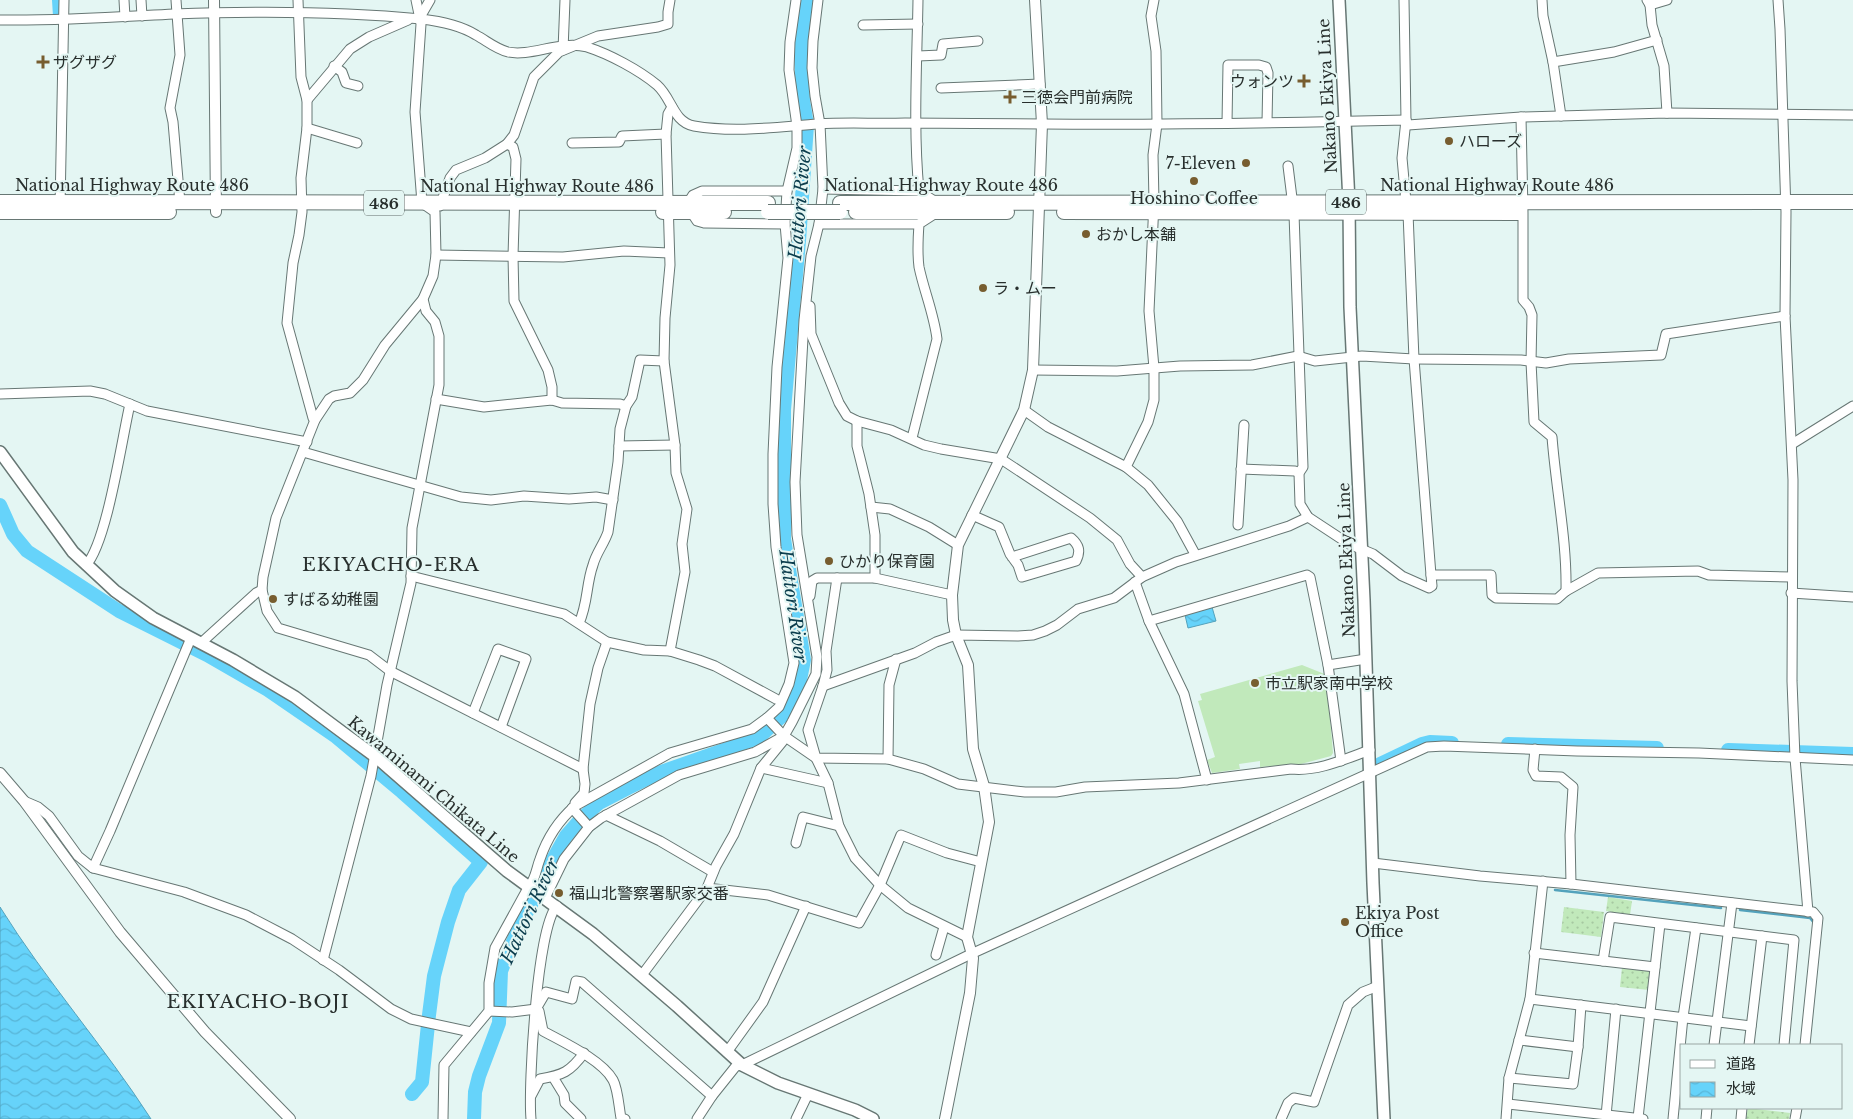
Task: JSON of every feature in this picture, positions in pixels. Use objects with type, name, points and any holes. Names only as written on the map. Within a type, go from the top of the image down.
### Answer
[{"type":"highway","name":"National Highway Route 486","points":[[0,202],[60,207],[302,208],[1785,207],[1853,202]]},
{"type":"highway","name":"National Highway Route 486","points":[[0,212],[60,207],[180,203],[216,207]]},
{"type":"highway","name":"National Highway Route 486","points":[[302,208],[422,203],[438,207]]},
{"type":"highway","name":"National Highway Route 486","points":[[1785,207],[1853,212]]},
{"type":"main road","name":"Nakano Ekiya Line","points":[[1339,0],[1349,208],[1352,356],[1384,1119]]},
{"type":"main road","name":"Kawaminami Chikata Line","points":[[0,452],[68,544],[86,565],[115,591],[153,618],[196,640],[295,697],[376,757],[507,871],[530,889],[557,906],[642,975],[742,1066],[778,1083],[855,1110],[873,1119]]},
{"type":"street","points":[[60,207],[64,0]]},
{"type":"street","points":[[124,0],[125,17]]},
{"type":"street","points":[[141,0],[142,16]]},
{"type":"street","points":[[176,0],[180,55],[170,108],[173,122],[180,203]]},
{"type":"street","points":[[214,0],[216,207]]},
{"type":"street","points":[[298,0],[301,77],[307,100],[307,128],[302,178],[302,208],[293,263],[287,324],[315,420]]},
{"type":"street","points":[[416,0],[415,19],[420,24],[414,112],[422,203]]},
{"type":"street","points":[[307,100],[350,49],[369,37],[415,19],[430,0]]},
{"type":"street","points":[[566,0],[565,47],[534,77],[514,135],[507,144],[485,158],[456,170],[450,178],[438,207],[433,276],[423,299],[385,345],[363,380],[350,392],[329,399],[315,420],[304,452],[276,518],[262,590],[267,612],[278,628],[369,655],[390,671],[583,768]]},
{"type":"street","points":[[0,20],[40,21],[176,14],[336,12],[415,19],[460,27],[474,33],[498,49],[515,53],[582,44],[598,36],[668,24],[670,0]]},
{"type":"street","points":[[443,1119],[444,1064],[490,1011],[489,983],[495,948],[530,889],[540,857],[563,816],[670,753],[752,729],[779,707],[789,684],[794,663],[781,583],[773,504],[773,454],[777,366],[788,258],[785,224],[787,191],[797,148],[797,126],[789,70],[790,42],[796,0]]},
{"type":"street","points":[[544,898],[564,859],[588,826],[679,775],[755,752],[782,734],[792,722],[816,674],[817,657],[798,535],[795,482],[807,290],[811,256],[819,224],[823,189],[820,124],[812,68],[818,0]]},
{"type":"street","points":[[918,0],[915,123],[919,191]]},
{"type":"street","points":[[945,1119],[970,993],[973,958],[967,937],[990,822],[984,786],[973,749],[968,665],[956,635],[952,595],[958,545],[1024,410],[1033,370],[1042,124],[1035,0]]},
{"type":"street","points":[[1126,467],[1148,422],[1154,400],[1154,368],[1149,311],[1153,155],[1157,124],[1156,51],[1151,16],[1154,0]]},
{"type":"street","points":[[1288,166],[1293,208],[1303,467],[1299,473],[1300,504],[1308,517],[1349,544],[1373,554],[1402,576],[1429,588],[1432,586],[1414,359],[1407,208],[1402,158],[1406,120],[1404,0]]},
{"type":"street","points":[[1542,0],[1543,16],[1553,62],[1561,116]]},
{"type":"street","points":[[1667,0],[1649,2],[1652,25],[1664,66],[1667,113]]},
{"type":"street","points":[[1778,0],[1785,207],[1785,316],[1792,444],[1792,681],[1795,758],[1808,912]]},
{"type":"street","points":[[863,24],[918,24]]},
{"type":"street","points":[[1553,62],[1614,52],[1657,40]]},
{"type":"street","points":[[918,56],[941,55],[943,44],[978,41]]},
{"type":"street","points":[[582,44],[608,56],[653,82],[669,99],[675,114],[683,122],[692,126],[743,129],[820,124],[1157,124],[1406,120]]},
{"type":"street","points":[[1227,123],[1228,65],[1259,64],[1266,68],[1268,73],[1267,122]]},
{"type":"street","points":[[334,66],[342,72],[346,83],[358,86]]},
{"type":"street","points":[[941,88],[1040,84]]},
{"type":"street","points":[[670,651],[685,572],[682,544],[687,509],[676,473],[675,445],[664,361],[669,253],[666,134],[668,114],[672,107]]},
{"type":"street","points":[[1406,120],[1408,125],[1521,117],[1667,113],[1853,115]]},
{"type":"street","points":[[1521,117],[1523,300],[1529,307],[1532,316],[1531,362],[1534,422],[1552,438],[1556,484],[1567,563],[1566,591]]},
{"type":"street","points":[[307,128],[357,142]]},
{"type":"street","points":[[572,143],[619,142],[622,136],[666,134]]},
{"type":"street","points":[[507,144],[512,147],[516,159],[513,256],[514,301],[548,370],[552,387],[552,400]]},
{"type":"street","points":[[819,224],[919,224],[937,208],[919,191],[823,189]]},
{"type":"street","points":[[785,224],[704,224],[696,221],[690,208],[693,196],[702,191],[787,191]]},
{"type":"street","points":[[912,438],[937,339],[919,267],[919,224]]},
{"type":"street","points":[[436,255],[562,257],[624,251],[669,253]]},
{"type":"street","points":[[807,290],[810,290],[811,334],[839,404],[847,416],[857,421],[891,430],[924,445],[1001,459],[1090,518],[1116,540],[1139,580],[1149,621],[1184,694],[1207,780]]},
{"type":"street","points":[[323,960],[376,757],[390,671],[411,583],[412,528],[439,385],[438,336],[435,322],[426,311],[423,299]]},
{"type":"street","points":[[1033,370],[1116,371],[1252,365],[1298,356],[1315,361],[1352,356],[1414,359],[1521,360],[1546,363],[1569,359],[1661,355],[1666,334],[1785,316]]},
{"type":"street","points":[[580,623],[586,604],[593,563],[608,532],[620,429],[626,406],[632,397],[640,360],[664,361]]},
{"type":"street","points":[[0,394],[90,391],[105,394],[147,411],[307,442]]},
{"type":"street","points":[[436,399],[484,406],[552,400],[562,403],[620,404],[626,406]]},
{"type":"street","points":[[86,565],[92,559],[106,518],[130,404]]},
{"type":"street","points":[[1792,444],[1853,406]]},
{"type":"street","points":[[1024,410],[1048,427],[1126,467],[1148,485],[1177,521],[1196,554]]},
{"type":"street","points":[[857,421],[858,446],[875,535],[874,578]]},
{"type":"street","points":[[1238,525],[1244,425]]},
{"type":"street","points":[[619,446],[675,445]]},
{"type":"street","points":[[304,452],[460,498],[491,500],[524,496],[569,499],[596,497],[613,500]]},
{"type":"street","points":[[1241,469],[1295,471],[1299,473]]},
{"type":"street","points":[[871,507],[890,509],[929,527],[958,545]]},
{"type":"street","points":[[972,515],[998,527],[1012,557],[1018,565],[1022,577],[1076,561],[1080,554],[1077,544],[1071,538],[1012,557]]},
{"type":"street","points":[[823,686],[915,653],[936,642],[956,635],[1033,635],[1057,625],[1078,609],[1114,598],[1139,580],[1196,554],[1289,526],[1308,517]]},
{"type":"street","points":[[1431,575],[1491,575],[1492,595],[1496,598],[1557,599],[1566,591],[1598,572],[1698,571],[1709,575],[1792,577]]},
{"type":"street","points":[[1149,621],[1307,575],[1310,577],[1328,665],[1341,760]]},
{"type":"street","points":[[411,576],[564,614],[607,642],[644,650],[670,651],[716,666],[776,699]]},
{"type":"street","points":[[808,604],[812,581],[817,578],[874,578],[952,595]]},
{"type":"street","points":[[837,578],[826,651],[827,670],[808,730],[816,758],[828,783],[839,826],[854,858],[880,885],[908,908],[967,937]]},
{"type":"street","points":[[92,868],[196,640],[262,590]]},
{"type":"street","points":[[1791,593],[1853,597]]},
{"type":"street","points":[[574,809],[576,802],[584,793],[583,768],[590,704],[598,668],[607,642]]},
{"type":"street","points":[[473,713],[498,650],[526,658],[502,727]]},
{"type":"street","points":[[888,759],[889,685],[896,659]]},
{"type":"street","points":[[1328,665],[1366,659]]},
{"type":"street","points":[[767,718],[776,705],[776,699],[789,684]]},
{"type":"street","points":[[767,718],[782,734],[816,758],[888,759],[924,769],[958,784],[1025,792],[1056,792],[1085,786],[1149,785],[1207,780],[1291,769],[1304,770],[1370,750]]},
{"type":"street","points":[[642,975],[707,888],[713,872],[734,834],[761,768],[783,740],[782,734]]},
{"type":"street","points":[[697,1119],[712,1096],[736,1066],[742,1066],[972,954],[1370,769],[1426,747],[1699,753],[1853,760]]},
{"type":"street","points":[[1535,749],[1533,770],[1536,776],[1561,777],[1572,787],[1570,835],[1571,884]]},
{"type":"street","points":[[761,768],[828,783]]},
{"type":"street","points":[[0,773],[24,801],[120,932],[205,1032],[290,1119]]},
{"type":"street","points":[[24,801],[38,807],[49,816],[78,856],[92,868],[110,871],[184,892],[246,915],[292,939],[391,1009],[411,1018],[471,1032]]},
{"type":"street","points":[[574,809],[588,826]]},
{"type":"street","points":[[606,816],[660,841],[713,872]]},
{"type":"street","points":[[796,843],[803,817],[839,826]]},
{"type":"street","points":[[707,888],[768,895],[860,923],[880,885],[901,836],[947,853],[981,862]]},
{"type":"street","points":[[1373,863],[1813,912],[1818,918],[1805,1044]]},
{"type":"street","points":[[1506,1119],[1509,1078],[1530,999],[1542,881]]},
{"type":"street","points":[[1714,1044],[1732,903]]},
{"type":"street","points":[[531,1119],[529,1099],[531,1058],[545,934],[552,911],[557,906]]},
{"type":"street","points":[[727,1052],[763,1002],[806,906]]},
{"type":"street","points":[[1603,961],[1610,917],[1794,940],[1784,1044]]},
{"type":"street","points":[[1508,1104],[1641,1119],[1649,1013],[1660,924]]},
{"type":"street","points":[[936,956],[944,927]]},
{"type":"street","points":[[1680,1044],[1696,928]]},
{"type":"street","points":[[1749,1044],[1762,936]]},
{"type":"street","points":[[1534,953],[1655,967]]},
{"type":"street","points":[[622,1119],[613,1080],[601,1066],[543,1031],[537,1009],[546,992],[572,999],[576,981],[582,982],[712,1096]]},
{"type":"street","points":[[1281,1119],[1288,1102],[1294,1098],[1314,1102],[1348,1005],[1363,992],[1378,986]]},
{"type":"street","points":[[1530,999],[1683,1016],[1752,1026]]},
{"type":"street","points":[[1509,1078],[1573,1084],[1581,1005]]},
{"type":"street","points":[[490,1011],[512,1012],[537,1009]]},
{"type":"street","points":[[1606,1116],[1616,1009]]},
{"type":"street","points":[[1519,1040],[1578,1046]]},
{"type":"street","points":[[1673,1119],[1680,1047]]},
{"type":"street","points":[[529,1099],[540,1079],[553,1077],[572,1069],[584,1054]]},
{"type":"street","points":[[553,1077],[564,1095],[565,1103],[581,1119]]},
{"type":"street","points":[[796,1119],[808,1094]]},
{"type":"green space","points":[[1302,665],[1327,675],[1332,704],[1329,706],[1333,753],[1331,756],[1301,764],[1260,767],[1260,761],[1239,764],[1240,769],[1212,773],[1207,760],[1215,757],[1198,701],[1202,700],[1200,694]]},
{"type":"green space","points":[[1608,897],[1632,901],[1630,915],[1606,911]]},
{"type":"green space","points":[[1564,907],[1604,912],[1601,937],[1561,932]]},
{"type":"green space","points":[[1622,967],[1651,970],[1649,990],[1620,987]]},
{"type":"green space","points":[[1748,1109],[1790,1113],[1789,1119],[1746,1119]]},
{"type":"water","points":[[1212,607],[1216,621],[1188,628],[1185,615]]},
{"type":"water","points":[[0,907],[36,961],[114,1065],[151,1119],[0,1119]]},
{"type":"waterway","points":[[59,0],[60,16]]},
{"type":"waterway","name":"Hattori River","points":[[474,1119],[475,1092],[479,1076],[499,1023],[501,971],[521,922],[566,836],[599,803],[628,788],[661,772],[758,738],[782,716],[799,685],[804,660],[784,539],[784,410],[807,125],[803,100],[801,53],[806,0]]},
{"type":"waterway","points":[[0,505],[13,534],[27,551],[119,611],[207,655],[268,690],[335,736],[481,862],[459,890],[448,922],[434,976],[422,1082],[412,1094]]},
{"type":"waterway","points":[[1380,764],[1422,744],[1430,742],[1452,743]]},
{"type":"waterway","points":[[1508,744],[1657,748]]},
{"type":"waterway","points":[[1728,750],[1853,754]]},
{"type":"waterway","points":[[1555,890],[1721,908]]},
{"type":"waterway","points":[[1740,910],[1810,918],[1815,924]]},
{"type":"place","name":"ザグザグ","points":[[43,62]]},
{"type":"place","name":"ウォンツ","points":[[1304,81]]},
{"type":"place","name":"三徳会門前病院","points":[[1010,97]]},
{"type":"place","name":"ハローズ","points":[[1449,141]]},
{"type":"place","name":"7-Eleven","points":[[1246,163]]},
{"type":"place","name":"Hoshino Coffee","points":[[1194,181]]},
{"type":"place","name":"おかし本舗","points":[[1086,234]]},
{"type":"place","name":"ラ・ムー","points":[[983,288]]},
{"type":"place","name":"ひかり保育園","points":[[829,561]]},
{"type":"place","name":"すばる幼稚園","points":[[273,599]]},
{"type":"place","name":"市立駅家南中学校","points":[[1255,683]]},
{"type":"place","name":"福山北警察署駅家交番","points":[[559,893]]},
{"type":"place","name":"Ekiya Post Office","points":[[1345,922]]},
{"type":"district","name":"EKIYACHO-ERA","points":[[391,564]]},
{"type":"district","name":"EKIYACHO-BOJI","points":[[258,1001]]}]
